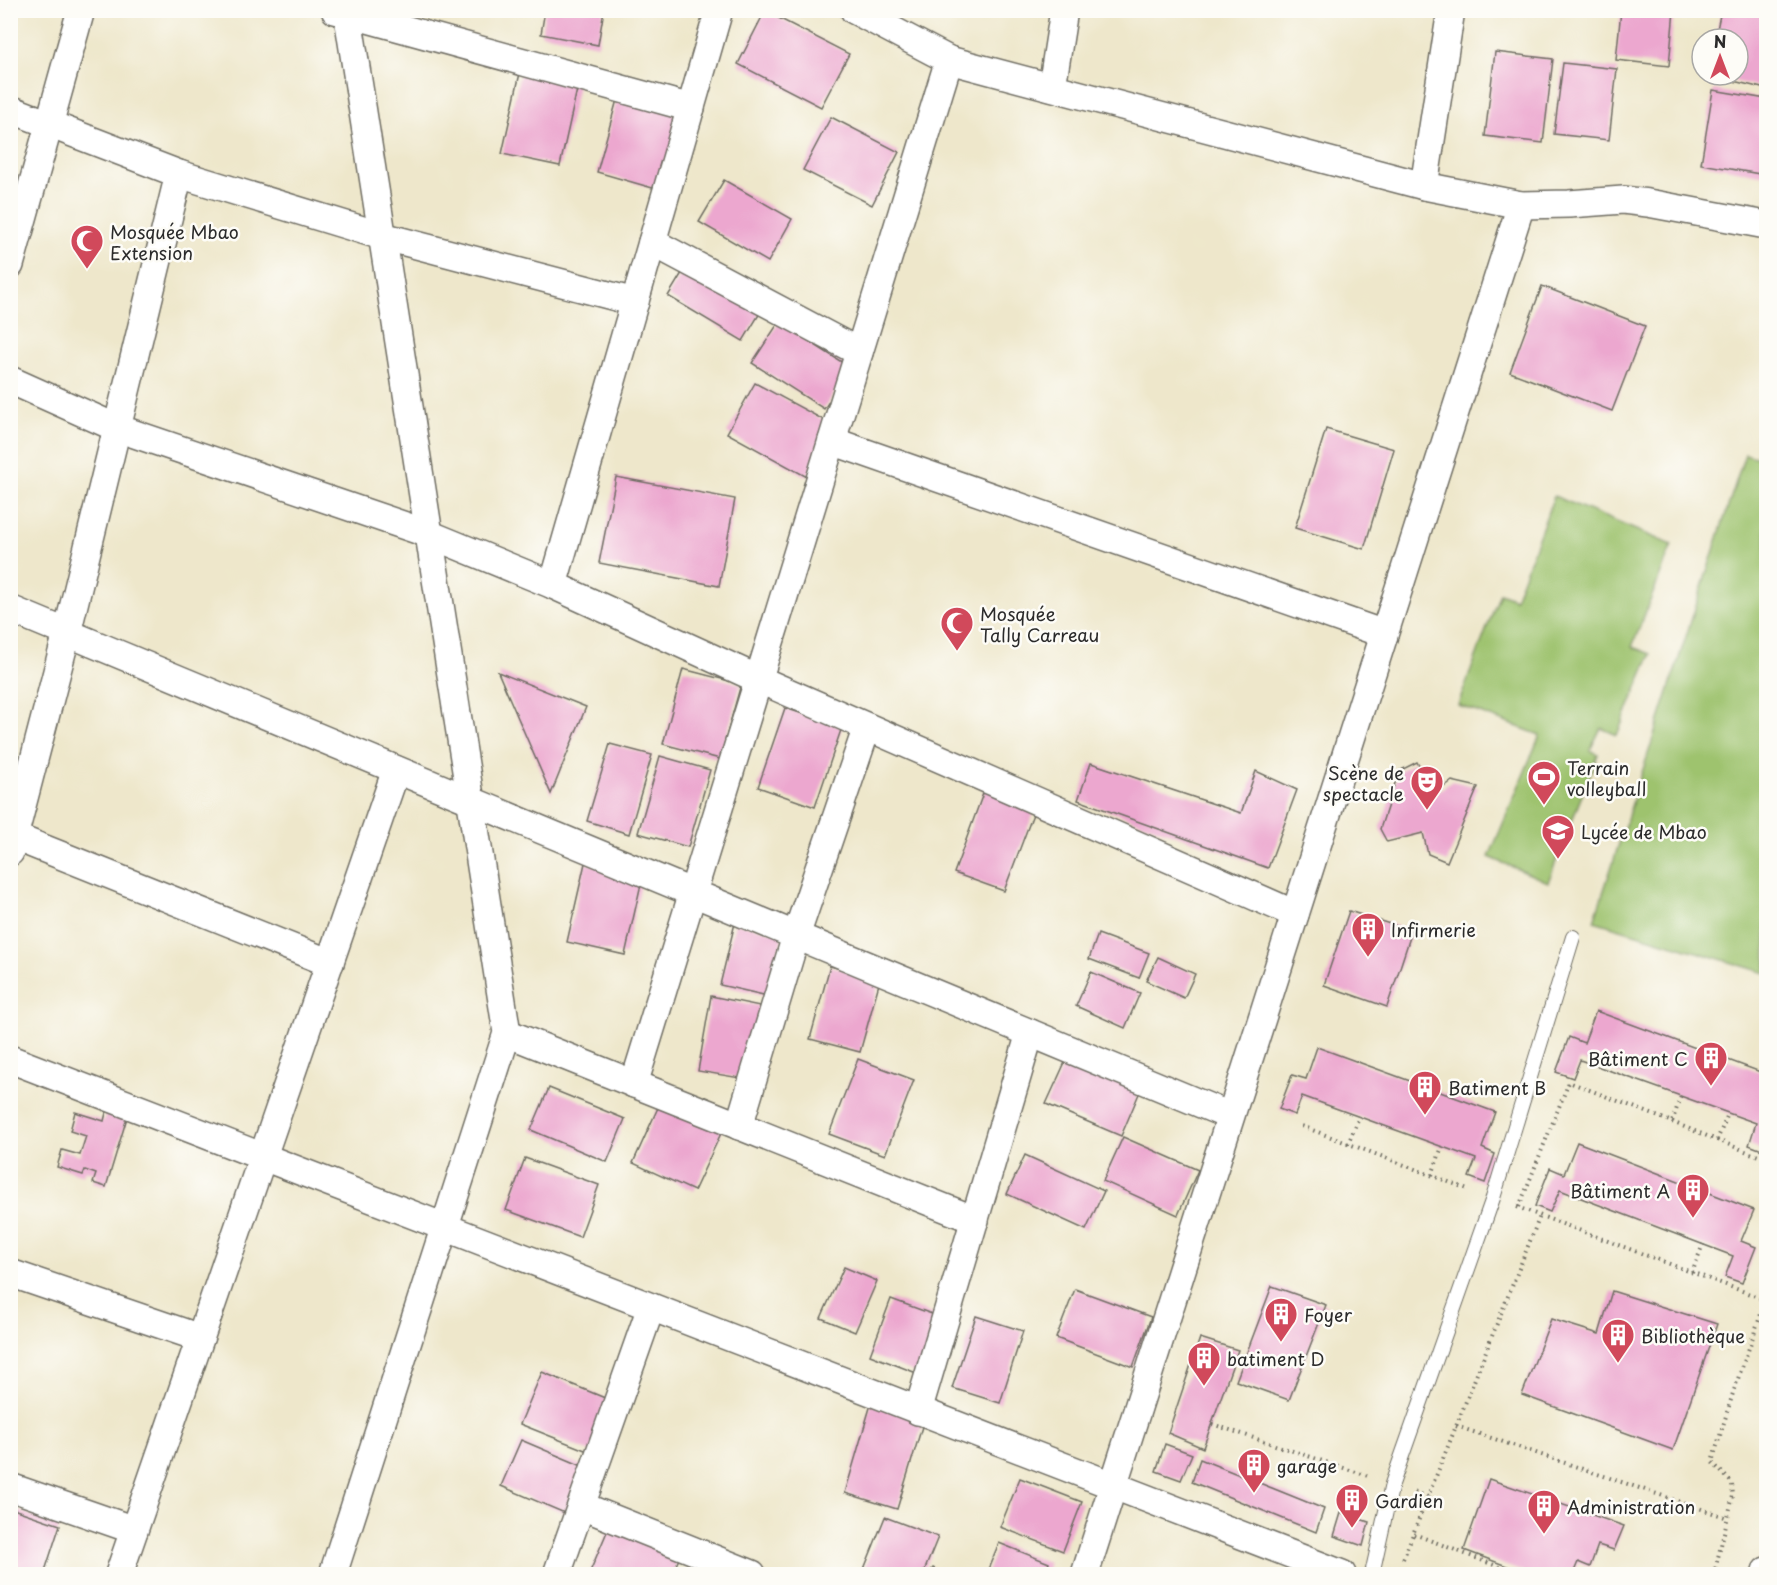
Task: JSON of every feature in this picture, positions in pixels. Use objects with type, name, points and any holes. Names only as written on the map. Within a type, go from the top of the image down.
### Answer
[{"type":"street","points":[[10,265],[81,10]]},
{"type":"street","points":[[553,585],[719,10]]},
{"type":"street","points":[[854,10],[949,60],[1424,186],[1521,205],[1623,200],[1767,225]]},
{"type":"street","points":[[1052,87],[1064,10]]},
{"type":"street","points":[[1424,186],[1451,10]]},
{"type":"street","points":[[333,1575],[507,1033],[382,236],[343,12],[691,108]]},
{"type":"street","points":[[634,1084],[949,60]]},
{"type":"street","points":[[10,109],[179,174],[382,236],[635,302]]},
{"type":"street","points":[[179,174],[67,633],[12,841],[330,963]]},
{"type":"street","points":[[1085,1575],[1521,205]]},
{"type":"street","points":[[652,242],[859,352]]},
{"type":"street","points":[[10,380],[117,428],[429,534],[553,585],[867,728],[1295,914]]},
{"type":"street","points":[[832,441],[1384,634]]},
{"type":"street","points":[[10,609],[1230,1116]]},
{"type":"street","points":[[739,1126],[796,936],[867,728]]},
{"type":"street","points":[[119,1575],[396,770]]},
{"type":"street","points":[[507,1033],[975,1220]]},
{"type":"street","points":[[918,1411],[1030,1033]]},
{"type":"street","points":[[10,1059],[1113,1486],[1303,1568],[1342,1575]]},
{"type":"street","points":[[10,1273],[200,1338]]},
{"type":"street","points":[[557,1575],[651,1307]]},
{"type":"street","points":[[10,1487],[134,1530]]},
{"type":"street","points":[[582,1506],[752,1575]]},
{"type":"lane","points":[[1372,1575],[1392,1485],[1493,1198],[1573,937]]},
{"type":"path","points":[[1519,1208],[1569,1082],[1767,1159]]},
{"type":"path","points":[[1672,1122],[1681,1096]]},
{"type":"path","points":[[1718,1140],[1728,1113]]},
{"type":"path","points":[[1348,1144],[1359,1117]]},
{"type":"path","points":[[1302,1126],[1766,1299],[1712,1462],[1732,1483],[1733,1496],[1714,1575]]},
{"type":"path","points":[[1432,1175],[1442,1147]]},
{"type":"path","points":[[1403,1559],[1540,1216]]},
{"type":"path","points":[[1692,1273],[1703,1244]]},
{"type":"path","points":[[1212,1424],[1428,1497]]},
{"type":"path","points":[[1456,1426],[1728,1518]]},
{"type":"path","points":[[1413,1534],[1517,1575]]},
{"type":"green space","points":[[1745,454],[1766,460],[1766,973],[1594,921]]},
{"type":"green space","points":[[1554,496],[1672,545],[1632,647],[1651,654],[1617,735],[1601,728],[1590,750],[1598,754],[1548,882],[1489,857],[1540,735],[1458,705],[1500,593],[1515,599]]},
{"type":"building","points":[[545,10],[604,10],[598,45],[541,34]]},
{"type":"building","points":[[1621,10],[1674,10],[1669,66],[1616,60]]},
{"type":"building","points":[[1721,10],[1766,10],[1766,89],[1750,85],[1750,27],[1717,27]]},
{"type":"building","points":[[765,11],[849,54],[821,107],[738,64]]},
{"type":"building","points":[[1495,52],[1553,59],[1543,143],[1485,136]]},
{"type":"building","points":[[1563,63],[1617,69],[1609,140],[1554,134]]},
{"type":"building","points":[[520,73],[578,85],[560,166],[502,154]]},
{"type":"building","points":[[1713,90],[1766,99],[1766,175],[1701,164]]},
{"type":"building","points":[[618,96],[685,116],[663,191],[597,172]]},
{"type":"building","points":[[831,117],[899,152],[872,205],[803,170]]},
{"type":"building","points":[[724,180],[792,219],[768,262],[699,222]]},
{"type":"building","points":[[688,263],[763,308],[743,341],[668,296]]},
{"type":"building","points":[[1542,286],[1645,326],[1612,411],[1510,372]]},
{"type":"building","points":[[779,322],[851,368],[824,409],[752,363]]},
{"type":"building","points":[[755,383],[835,426],[807,477],[727,433]]},
{"type":"building","points":[[1326,429],[1394,449],[1364,549],[1295,528]]},
{"type":"building","points":[[616,477],[735,499],[719,586],[599,563]]},
{"type":"building","points":[[683,669],[741,684],[720,759],[663,744]]},
{"type":"building","points":[[498,672],[586,707],[551,794]]},
{"type":"building","points":[[785,708],[842,727],[815,807],[758,787]]},
{"type":"building","points":[[610,744],[652,755],[629,834],[587,821]]},
{"type":"building","points":[[660,756],[710,770],[688,847],[638,833]]},
{"type":"building","name":"Scène de spectacle","points":[[1417,762],[1434,794],[1452,781],[1478,787],[1447,862],[1428,854],[1423,833],[1387,842],[1380,829],[1399,771]]},
{"type":"building","points":[[1091,763],[1241,813],[1256,771],[1297,790],[1268,868],[1078,800]]},
{"type":"building","points":[[985,788],[1036,806],[1004,891],[954,873]]},
{"type":"building","points":[[585,863],[643,875],[625,955],[567,942]]},
{"type":"building","name":"Infirmerie","points":[[1349,911],[1412,931],[1387,1007],[1324,985]]},
{"type":"building","points":[[735,923],[783,934],[768,996],[720,985]]},
{"type":"building","points":[[1098,934],[1149,953],[1139,978],[1089,959]]},
{"type":"building","points":[[1158,957],[1195,974],[1184,998],[1146,981]]},
{"type":"building","points":[[830,966],[880,980],[860,1052],[810,1039]]},
{"type":"building","points":[[1091,972],[1140,993],[1125,1028],[1076,1006]]},
{"type":"building","points":[[711,996],[760,1006],[746,1079],[698,1071]]},
{"type":"building","name":"Bâtiment C","points":[[1596,1011],[1766,1074],[1766,1097],[1762,1110],[1766,1112],[1766,1138],[1762,1150],[1749,1145],[1756,1123],[1580,1060],[1573,1078],[1556,1072],[1569,1037],[1584,1043]]},
{"type":"building","name":"Batiment B","points":[[1317,1047],[1495,1112],[1482,1148],[1495,1154],[1485,1183],[1469,1177],[1476,1159],[1302,1096],[1295,1115],[1279,1109],[1292,1075],[1306,1079]]},
{"type":"building","points":[[1067,1058],[1141,1089],[1121,1136],[1046,1104]]},
{"type":"building","points":[[858,1059],[914,1080],[885,1155],[829,1134]]},
{"type":"building","points":[[549,1088],[625,1119],[607,1162],[531,1130]]},
{"type":"building","points":[[661,1101],[723,1129],[694,1191],[633,1163]]},
{"type":"building","points":[[108,1105],[129,1111],[106,1187],[93,1183],[96,1174],[85,1170],[83,1175],[57,1167],[62,1150],[80,1155],[86,1136],[70,1131],[75,1112],[104,1121]]},
{"type":"building","points":[[1123,1137],[1198,1170],[1178,1215],[1103,1181]]},
{"type":"building","name":"Bâtiment A","points":[[1577,1142],[1754,1210],[1741,1241],[1756,1247],[1742,1283],[1725,1277],[1733,1256],[1560,1190],[1550,1212],[1535,1206],[1550,1168],[1564,1174]]},
{"type":"building","points":[[1025,1155],[1104,1191],[1086,1230],[1007,1194]]},
{"type":"building","points":[[525,1158],[599,1185],[580,1237],[506,1210]]},
{"type":"building","points":[[844,1267],[877,1281],[855,1332],[821,1318]]},
{"type":"building","name":"Foyer","points":[[1272,1286],[1326,1305],[1289,1400],[1236,1381]]},
{"type":"building","points":[[1075,1289],[1151,1317],[1133,1367],[1056,1338]]},
{"type":"building","name":"Bibliothèque","points":[[1612,1291],[1717,1324],[1673,1450],[1522,1395],[1551,1319],[1599,1334]]},
{"type":"building","points":[[891,1299],[940,1317],[919,1374],[870,1355]]},
{"type":"building","points":[[976,1316],[1023,1331],[1000,1403],[952,1388]]},
{"type":"building","name":"batiment D","points":[[1200,1338],[1238,1350],[1203,1448],[1168,1433]]},
{"type":"building","points":[[542,1372],[617,1403],[595,1454],[520,1424]]},
{"type":"building","points":[[871,1404],[924,1420],[897,1509],[845,1493]]},
{"type":"building","points":[[521,1440],[594,1471],[574,1517],[501,1486]]},
{"type":"building","points":[[1165,1444],[1192,1454],[1181,1480],[1156,1471]]},
{"type":"building","name":"garage","points":[[1200,1459],[1324,1509],[1316,1532],[1192,1482]]},
{"type":"building","points":[[1020,1478],[1082,1502],[1063,1551],[1000,1527]]},
{"type":"building","name":"Administration","points":[[1489,1479],[1624,1526],[1614,1550],[1598,1545],[1590,1567],[1578,1562],[1573,1574],[1528,1574],[1464,1550]]},
{"type":"building","points":[[10,1508],[60,1525],[44,1574],[10,1574]]},
{"type":"building","name":"Gardien","points":[[1341,1513],[1369,1522],[1363,1546],[1334,1536]]},
{"type":"building","points":[[885,1517],[938,1537],[923,1574],[862,1574]]},
{"type":"building","points":[[612,1520],[683,1550],[672,1574],[589,1574]]},
{"type":"building","points":[[999,1543],[1049,1563],[1045,1574],[986,1574]]},
{"type":"building","points":[[933,1568],[945,1574],[929,1574]]},
{"type":"place","name":"Mosquée Mbao Extension","points":[[87,270]]},
{"type":"place","name":"Mosquée Tally Carreau","points":[[957,652]]},
{"type":"place","name":"Terrain volleyball","points":[[1544,806]]},
{"type":"place","name":"Scène de spectacle","points":[[1427,811]]},
{"type":"place","name":"Lycée de Mbao","points":[[1558,860]]},
{"type":"place","name":"Infirmerie","points":[[1368,958]]},
{"type":"place","name":"Bâtiment C","points":[[1711,1087]]},
{"type":"place","name":"Batiment B","points":[[1425,1116]]},
{"type":"place","name":"Bâtiment A","points":[[1693,1219]]},
{"type":"place","name":"Foyer","points":[[1281,1343]]},
{"type":"place","name":"Bibliothèque","points":[[1618,1364]]},
{"type":"place","name":"batiment D","points":[[1204,1387]]},
{"type":"place","name":"garage","points":[[1254,1494]]},
{"type":"place","name":"Gardien","points":[[1352,1529]]},
{"type":"place","name":"Administration","points":[[1544,1535]]}]
